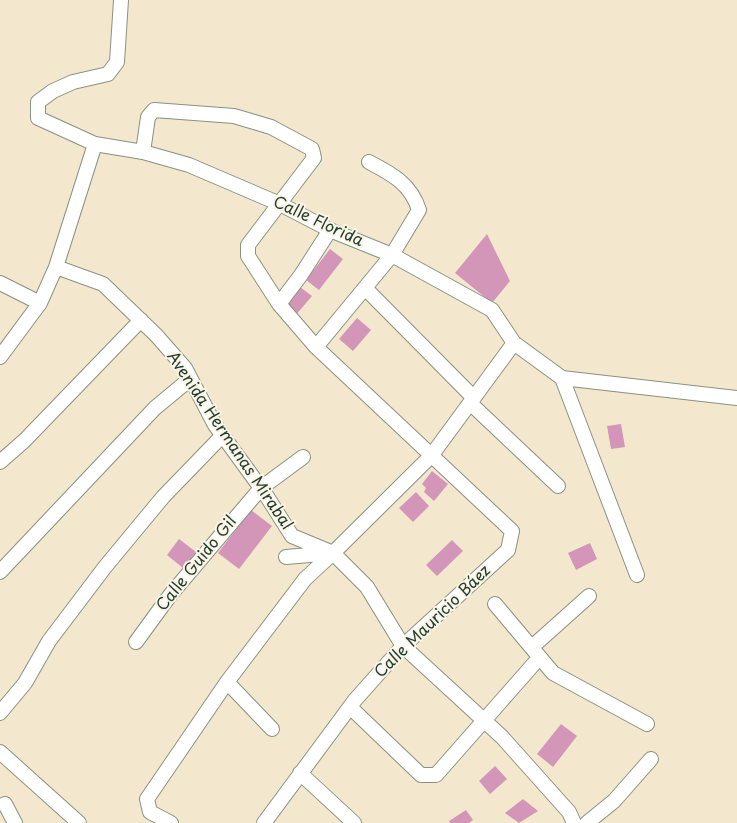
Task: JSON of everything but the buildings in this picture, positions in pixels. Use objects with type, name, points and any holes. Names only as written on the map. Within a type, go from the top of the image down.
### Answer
[{"type":"street","name":"Calle Florida","points":[[121,0],[117,62],[108,74],[73,82],[53,91],[38,102],[38,118],[95,144],[143,152],[189,165],[280,204],[330,230],[392,255],[492,310],[514,343],[562,378],[737,398]]},
{"type":"street","points":[[143,152],[148,117],[154,110],[234,116],[271,127],[312,149],[314,158],[288,190],[280,204],[248,246],[248,256],[273,292],[278,304],[316,347],[432,456]]},
{"type":"street","points":[[0,358],[40,303],[56,267],[95,144]]},
{"type":"street","points":[[316,347],[392,255],[419,210],[414,196],[397,176],[369,162]]},
{"type":"street","points":[[278,304],[301,275],[330,230]]},
{"type":"street","name":"Avenida Hermanas Mirabal","points":[[56,267],[103,284],[141,320],[185,368],[222,436],[261,488],[292,536],[333,553],[367,587],[403,646],[502,737],[569,812],[574,823]]},
{"type":"street","points":[[0,283],[40,303]]},
{"type":"street","points":[[365,288],[472,401],[558,486]]},
{"type":"street","points":[[0,462],[24,441],[141,320]]},
{"type":"street","points":[[171,823],[150,812],[147,799],[227,682],[305,579],[432,456],[514,343]]},
{"type":"street","points":[[562,378],[637,575]]},
{"type":"street","points":[[0,572],[155,408],[190,379]]},
{"type":"street","points":[[0,713],[24,683],[49,641],[104,567],[163,497],[222,436]]},
{"type":"street","name":"Calle Mauricio Báez","points":[[264,823],[350,707],[403,646],[508,550],[512,531],[432,456]]},
{"type":"street","name":"Calle Guido Gil","points":[[136,642],[171,594],[261,488],[304,457]]},
{"type":"street","points":[[286,557],[333,553]]},
{"type":"street","points":[[350,707],[421,775],[436,776],[485,722],[536,652],[589,596]]},
{"type":"street","points":[[496,604],[553,672],[647,724]]},
{"type":"street","points":[[227,682],[272,729]]},
{"type":"street","points":[[0,752],[79,823]]},
{"type":"street","points":[[587,823],[614,801],[651,759]]},
{"type":"street","points":[[300,774],[354,823]]},
{"type":"street","points":[[5,804],[15,823]]}]
